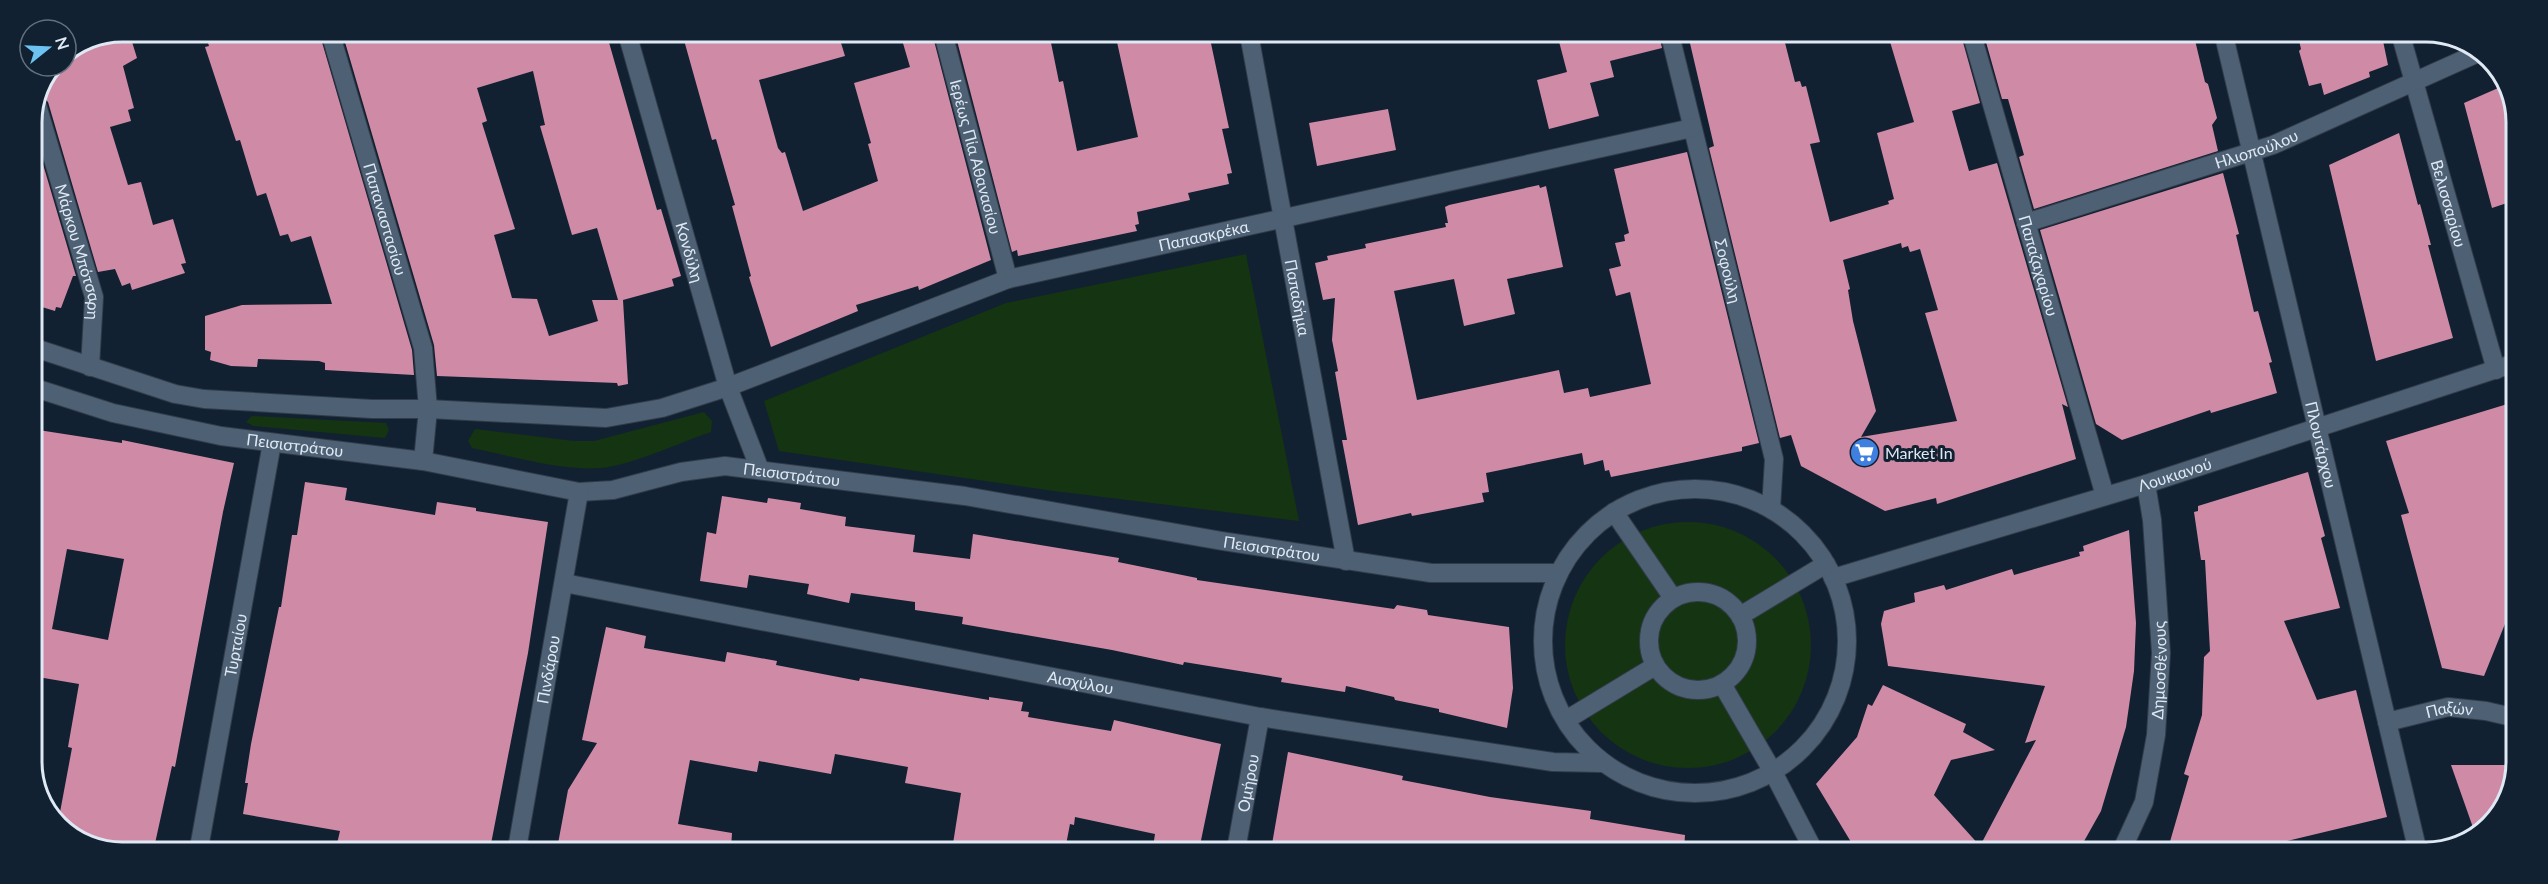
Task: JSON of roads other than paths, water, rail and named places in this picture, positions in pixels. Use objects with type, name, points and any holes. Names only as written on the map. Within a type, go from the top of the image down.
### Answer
[{"type":"street","name":"Παπαναστασίου","points":[[333,42],[423,348],[428,409],[423,461]]},
{"type":"street","name":"Κονδύλη","points":[[630,42],[728,387],[760,471]]},
{"type":"street","name":"Ιερέως Πία Αθανασίου","points":[[945,42],[1008,279]]},
{"type":"street","name":"Παπαδήμα","points":[[1251,42],[1346,561]]},
{"type":"street","name":"Σοφούλη","points":[[1672,42],[1774,459],[1771,509]]},
{"type":"street","name":"Παπαζαχαρίου","points":[[1974,42],[2105,496]]},
{"type":"street","name":"Πλουτάρχου","points":[[2225,42],[2416,842]]},
{"type":"street","name":"Βελισσαρίου","points":[[2403,42],[2496,370]]},
{"type":"street","name":"Ηλιοπούλου","points":[[2026,223],[2273,145],[2471,55]]},
{"type":"street","name":"Μάρκου Μπότσαρη","points":[[42,122],[94,297],[90,367]]},
{"type":"street","name":"Παπασκρέκα","points":[[42,350],[175,394],[204,399],[372,409],[428,409],[606,418],[662,408],[728,387],[1008,279],[1692,128]]},
{"type":"street","name":"Λουκιανού","points":[[1740,616],[1829,571],[2146,484],[2506,366]]},
{"type":"street","name":"Πεισιστράτου","points":[[42,390],[113,413],[221,436],[423,461],[579,492],[613,490],[681,472],[725,466],[965,496],[1346,561],[1431,573],[1559,573]]},
{"type":"street","name":"Τυρταίου","points":[[200,842],[272,443]]},
{"type":"street","name":"Δημοσθένους","points":[[2126,842],[2144,802],[2156,735],[2161,653],[2152,520],[2146,484]]},
{"type":"street","points":[[1682,489],[1723,492],[1743,497],[1771,509],[1799,530],[1829,571],[1843,607],[1847,637],[1845,667],[1840,687],[1828,715],[1811,740],[1797,754],[1773,772],[1754,782],[1732,789],[1689,793],[1646,785],[1601,763],[1566,720],[1551,687],[1544,652],[1545,616],[1559,573],[1580,543],[1614,512],[1642,498],[1682,489]]},
{"type":"street","name":"Πινδάρου","points":[[518,842],[579,492]]},
{"type":"street","points":[[1614,512],[1673,598]]},
{"type":"street","name":"Αισχύλου","points":[[564,583],[1260,717],[1553,762],[1601,763]]},
{"type":"street","points":[[1703,591],[1718,595],[1731,604],[1740,616],[1746,639],[1743,662],[1734,675],[1722,684],[1707,690],[1692,690],[1677,686],[1664,678],[1655,666],[1649,651],[1648,636],[1652,620],[1673,598],[1687,592],[1703,591]]},
{"type":"street","points":[[1566,720],[1655,666]]},
{"type":"street","points":[[1722,684],[1773,772],[1809,842]]},
{"type":"street","name":"Παξών","points":[[2387,722],[2448,706],[2506,716]]},
{"type":"street","name":"Ομήρου","points":[[1237,842],[1260,717]]},
{"type":"place","name":"Market In","points":[[1864,453]]}]
